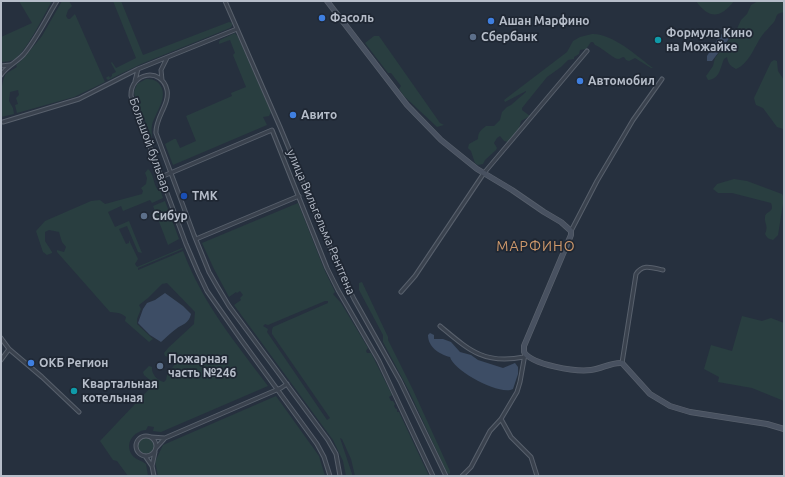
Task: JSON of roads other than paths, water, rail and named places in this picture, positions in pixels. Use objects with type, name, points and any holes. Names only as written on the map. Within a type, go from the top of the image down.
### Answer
[{"type":"street","points":[[1,75],[25,52],[56,1]]},
{"type":"street","name":"улица Вильгельма Рентгена","points":[[225,1],[280,127],[340,271],[400,382],[446,476]]},
{"type":"street","points":[[327,1],[407,105],[440,140],[484,174],[512,190],[561,222],[571,231]]},
{"type":"street","points":[[3,122],[79,100],[138,69],[237,29]]},
{"type":"street","points":[[401,292],[415,276],[484,174],[587,51]]},
{"type":"street","points":[[162,80],[161,70],[167,57]]},
{"type":"street","points":[[1,66],[12,64]]},
{"type":"street","points":[[134,84],[138,69]]},
{"type":"street","name":"Большой бульвар","points":[[330,476],[324,457],[317,444],[207,291],[193,261],[131,96],[131,90],[138,79],[148,75],[155,76],[162,80],[166,86],[167,96],[157,122],[156,133],[209,272],[229,306],[328,440],[336,454],[340,476]]},
{"type":"street","points":[[462,476],[471,467],[490,431],[501,419],[517,392],[524,356],[523,350],[526,340],[571,235],[571,231],[633,120],[662,79]]},
{"type":"street","name":"улица Вильгельма Рентгена","points":[[171,173],[272,130],[336,287],[379,361],[433,476]]},
{"type":"street","points":[[161,177],[171,173]]},
{"type":"street","points":[[196,239],[299,196]]},
{"type":"street","points":[[622,364],[636,274],[645,267],[663,270]]},
{"type":"street","points":[[440,326],[462,344],[485,357],[498,360],[510,360],[524,356],[550,365],[585,370],[597,370],[617,363],[622,364],[650,394],[670,406],[690,412],[767,424],[784,429]]},
{"type":"street","points":[[1,338],[10,349],[42,377],[78,412]]},
{"type":"street","points":[[1,360],[10,349]]},
{"type":"street","points":[[145,456],[151,455],[165,438],[277,390],[287,384]]},
{"type":"street","points":[[501,419],[511,437],[531,457],[537,476]]},
{"type":"street","points":[[152,466],[145,456],[137,452],[136,443],[142,436],[165,438]]},
{"type":"street","points":[[150,437],[155,442],[152,466],[154,476]]},
{"type":"water","points":[[728,31],[732,32],[731,36],[712,61],[707,61],[707,56],[720,35]]},
{"type":"water","points":[[165,293],[191,314],[187,322],[161,342],[150,335],[138,323],[147,303],[155,300]]},
{"type":"water","points":[[430,333],[434,335],[434,339],[443,339],[451,342],[460,352],[471,355],[478,360],[503,368],[515,363],[518,367],[518,374],[513,389],[498,389],[488,386],[468,375],[453,363],[450,357],[438,352],[432,346],[428,339],[428,335]]},
{"type":"place","name":"Фасоль","points":[[322,18]]},
{"type":"place","name":"Ашан Марфино","points":[[491,21]]},
{"type":"place","name":"Сбербанк","points":[[473,37]]},
{"type":"place","name":"Формула Кино на Можайке","points":[[658,40]]},
{"type":"place","name":"Автомобил","points":[[580,81]]},
{"type":"place","name":"Авито","points":[[293,115]]},
{"type":"place","name":"ТМК","points":[[184,196]]},
{"type":"place","name":"Сибур","points":[[144,216]]},
{"type":"place","name":"ОКБ Регион","points":[[31,363]]},
{"type":"place","name":"Пожарная часть №246","points":[[160,366]]},
{"type":"place","name":"Квартальная котельная","points":[[74,391]]},
{"type":"district","name":"МАРФИНО","points":[[536,246]]}]
